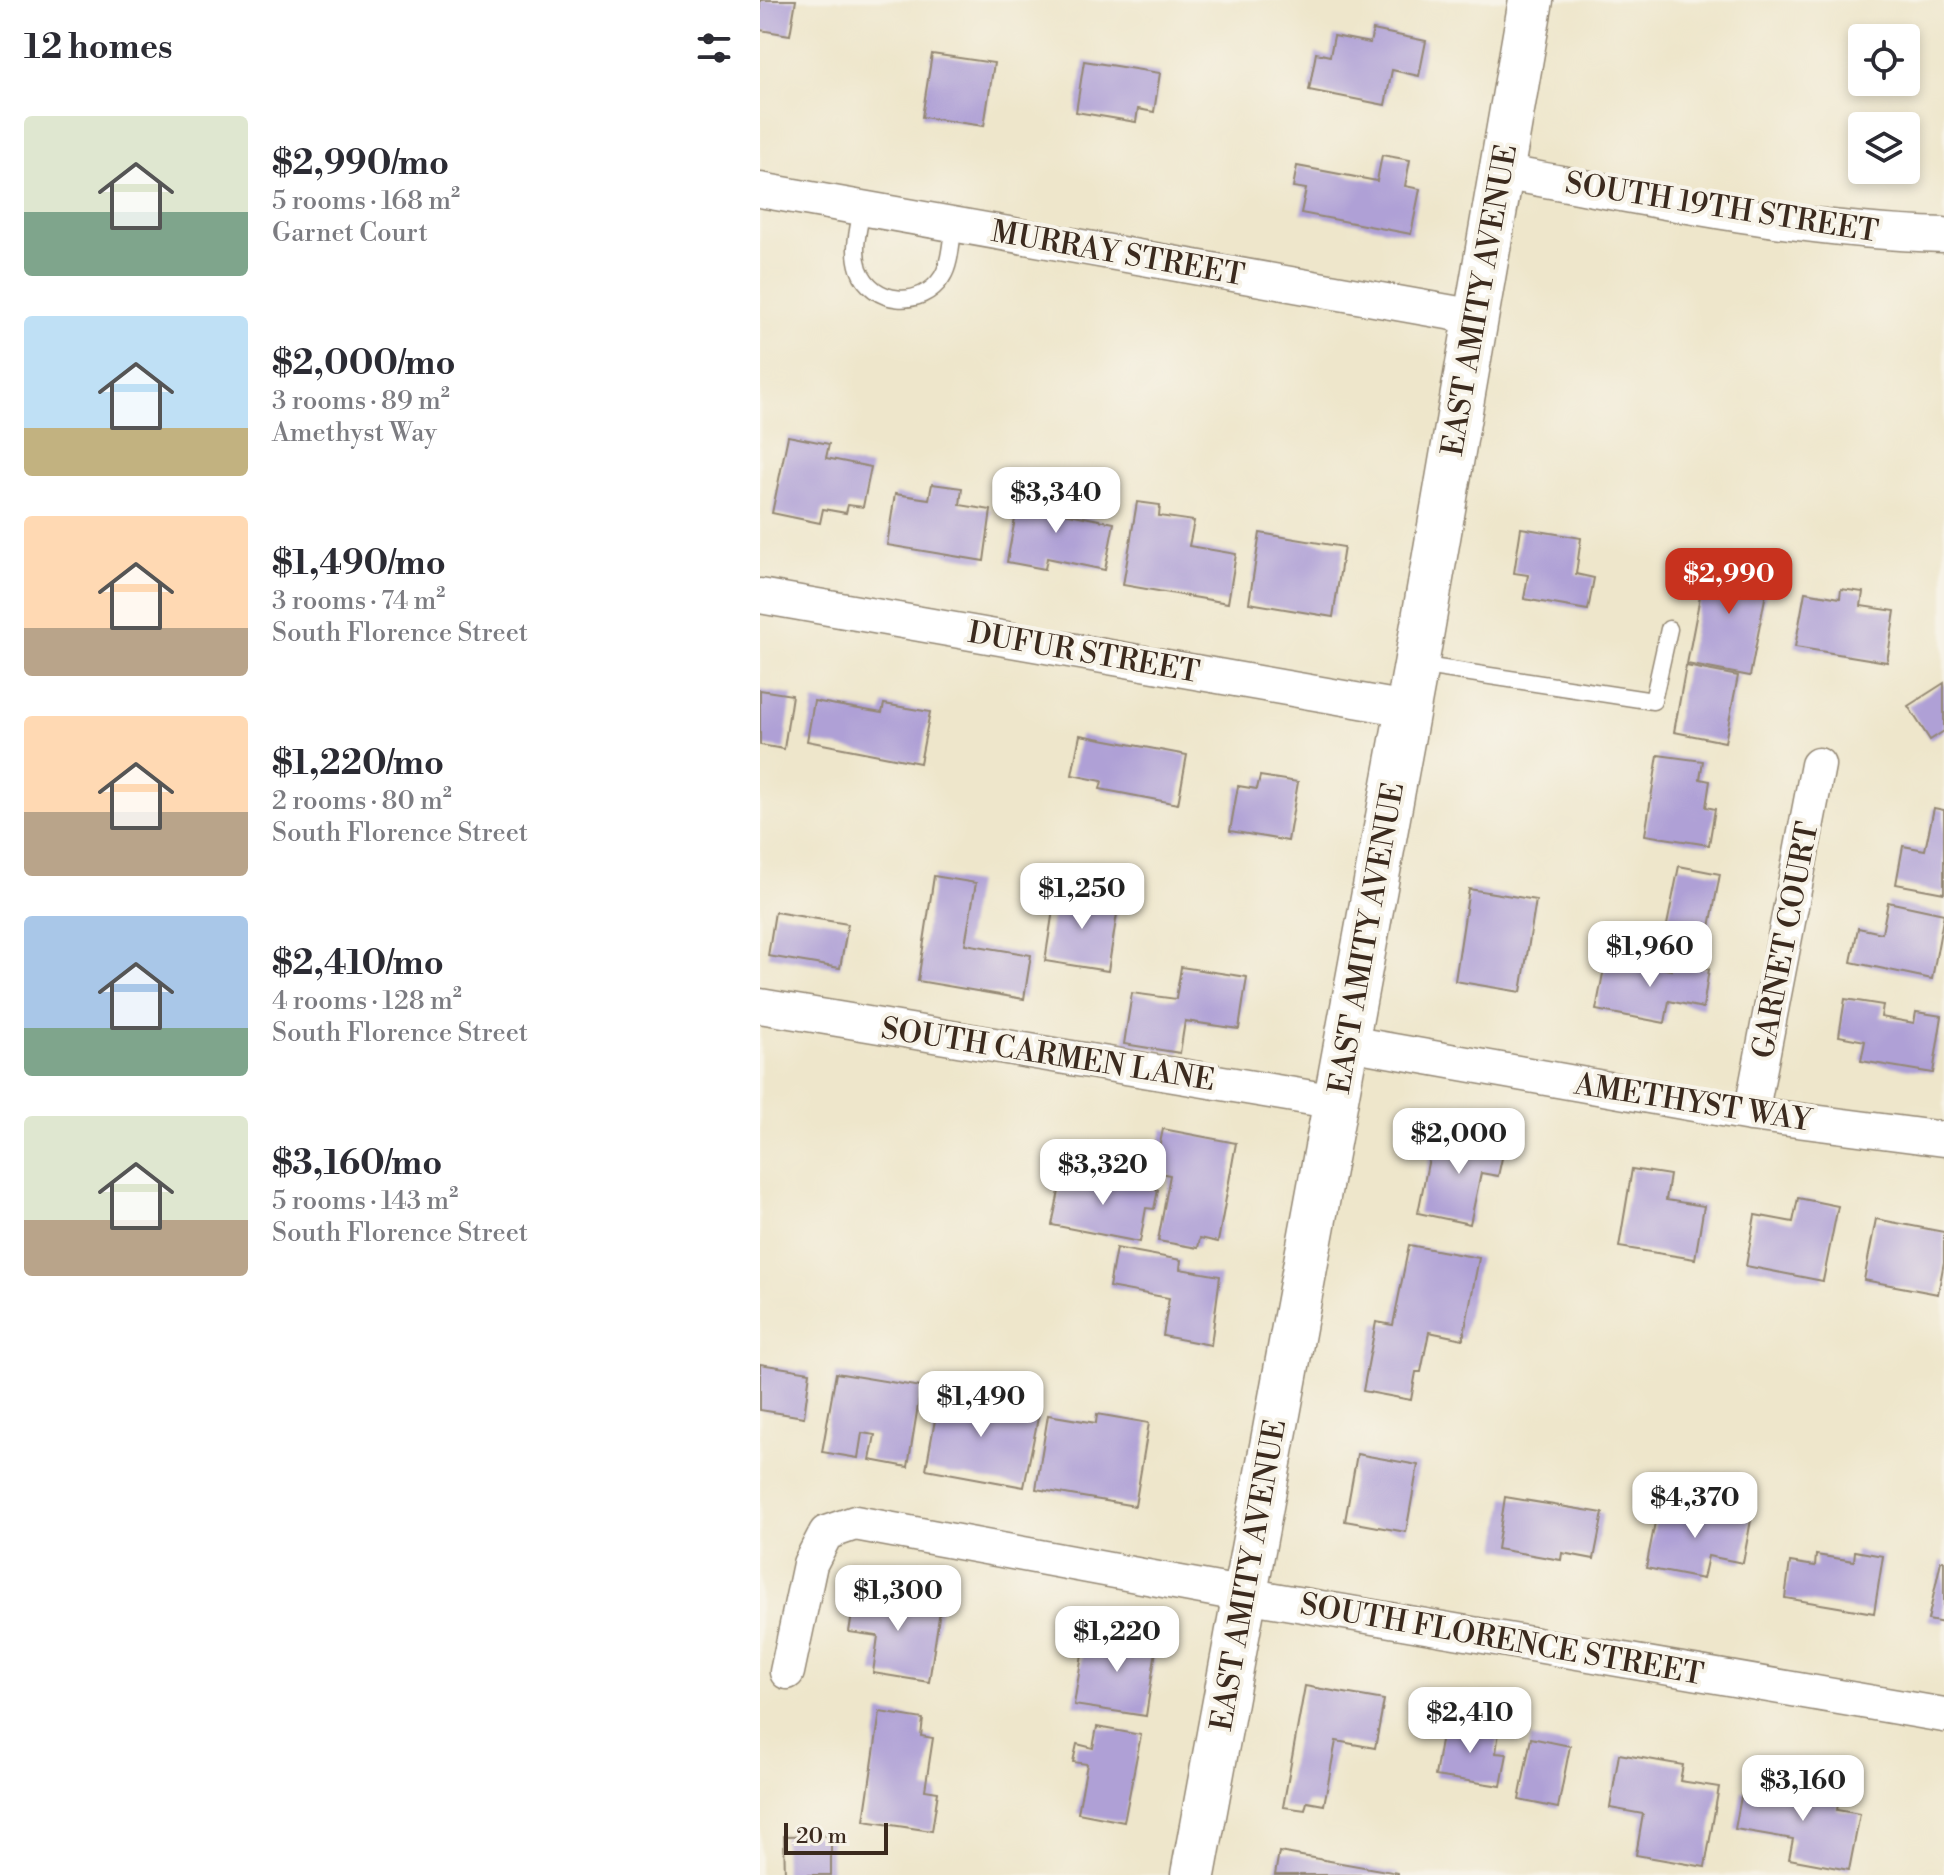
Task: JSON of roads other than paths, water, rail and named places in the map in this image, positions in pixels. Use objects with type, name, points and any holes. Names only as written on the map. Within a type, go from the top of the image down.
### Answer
[{"type":"main road","name":"EAST AMITY AVENUE","points":[[1193,1875],[1348,1043],[1531,0]]},
{"type":"street","name":"SOUTH 19TH STREET","points":[[1501,172],[1768,220],[1895,234],[1944,235]]},
{"type":"street","name":"MURRAY STREET","points":[[760,190],[1476,317]]},
{"type":"street","name":"DUFUR STREET","points":[[760,596],[1407,709]]},
{"type":"street","name":"GARNET COURT","points":[[1751,1114],[1818,765]]},
{"type":"street","name":"SOUTH CARMEN LANE","points":[[760,1006],[1336,1102]]},
{"type":"street","name":"AMETHYST WAY","points":[[1348,1043],[1751,1114],[1944,1139]]},
{"type":"street","name":"SOUTH FLORENCE STREET","points":[[787,1672],[810,1564],[826,1533],[855,1523],[1245,1595],[1944,1715]]},
{"type":"lane","points":[[862,208],[856,243],[860,273],[868,285],[894,299],[924,295],[936,286],[945,274],[954,223]]},
{"type":"lane","points":[[1416,665],[1653,701],[1669,629]]}]
